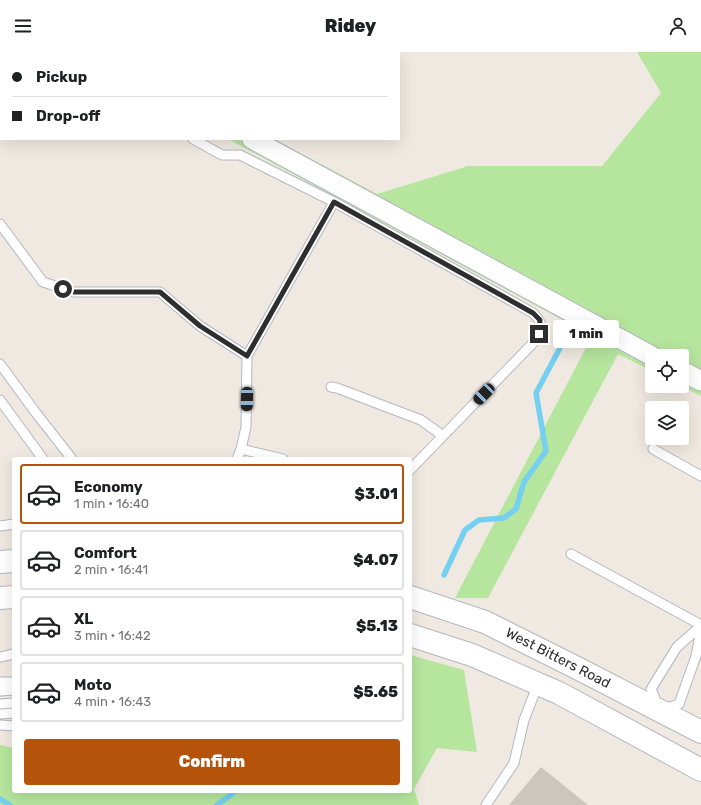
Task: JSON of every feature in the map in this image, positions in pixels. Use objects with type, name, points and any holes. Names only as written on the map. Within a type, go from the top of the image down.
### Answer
[{"type":"main road","points":[[0,562],[12,561]]},
{"type":"main road","points":[[0,598],[12,597]]},
{"type":"main road","name":"West Bitters Road","points":[[412,598],[485,622],[701,732]]},
{"type":"main road","points":[[412,636],[472,655],[559,693],[701,770]]},
{"type":"main road","points":[[646,740],[660,710]]},
{"type":"street","points":[[254,140],[645,352]]},
{"type":"street","points":[[689,375],[701,381]]},
{"type":"lane","points":[[195,140],[222,155],[240,155],[334,202],[533,313],[540,320],[541,328],[536,340],[412,468]]},
{"type":"lane","points":[[238,457],[246,427],[247,356],[334,202]]},
{"type":"lane","points":[[0,224],[43,282],[74,292],[160,292],[200,326],[247,356]]},
{"type":"lane","points":[[0,364],[70,457]]},
{"type":"lane","points":[[331,387],[421,420],[443,436]]},
{"type":"lane","points":[[0,400],[43,457]]},
{"type":"lane","points":[[241,449],[275,457]]},
{"type":"lane","points":[[653,449],[701,476]]},
{"type":"lane","points":[[0,526],[12,524]]},
{"type":"lane","points":[[571,554],[701,625],[677,647],[651,689],[660,710],[679,704],[696,656],[701,630]]},
{"type":"lane","points":[[0,657],[12,654]]},
{"type":"lane","points":[[0,682],[12,682]]},
{"type":"lane","points":[[486,805],[514,763],[524,720],[538,684]]},
{"type":"lane","points":[[0,691],[12,690]]},
{"type":"lane","points":[[0,704],[12,703]]},
{"type":"lane","points":[[1,714],[12,714]]},
{"type":"lane","points":[[0,725],[12,726]]},
{"type":"green space","points":[[637,52],[701,52],[701,396],[689,390],[689,349],[645,349],[645,368],[618,354],[488,598],[455,598],[592,336],[230,140],[276,140],[377,194],[468,166],[602,166],[661,93]]},
{"type":"green space","points":[[412,656],[464,670],[477,752],[437,748],[414,789],[419,805],[0,805],[0,745],[12,748],[12,793],[412,793]]},
{"type":"building","points":[[541,767],[588,805],[509,805]]},
{"type":"waterway","points":[[444,575],[465,530],[479,520],[504,518],[516,509],[524,482],[546,451],[536,393],[560,348]]},
{"type":"waterway","points":[[217,805],[233,793]]},
{"type":"waterway","points":[[0,799],[10,805]]},
{"type":"route","points":[[63,289],[74,292],[160,292],[200,326],[247,356],[334,202],[533,313],[540,320],[541,328],[539,334]]}]
